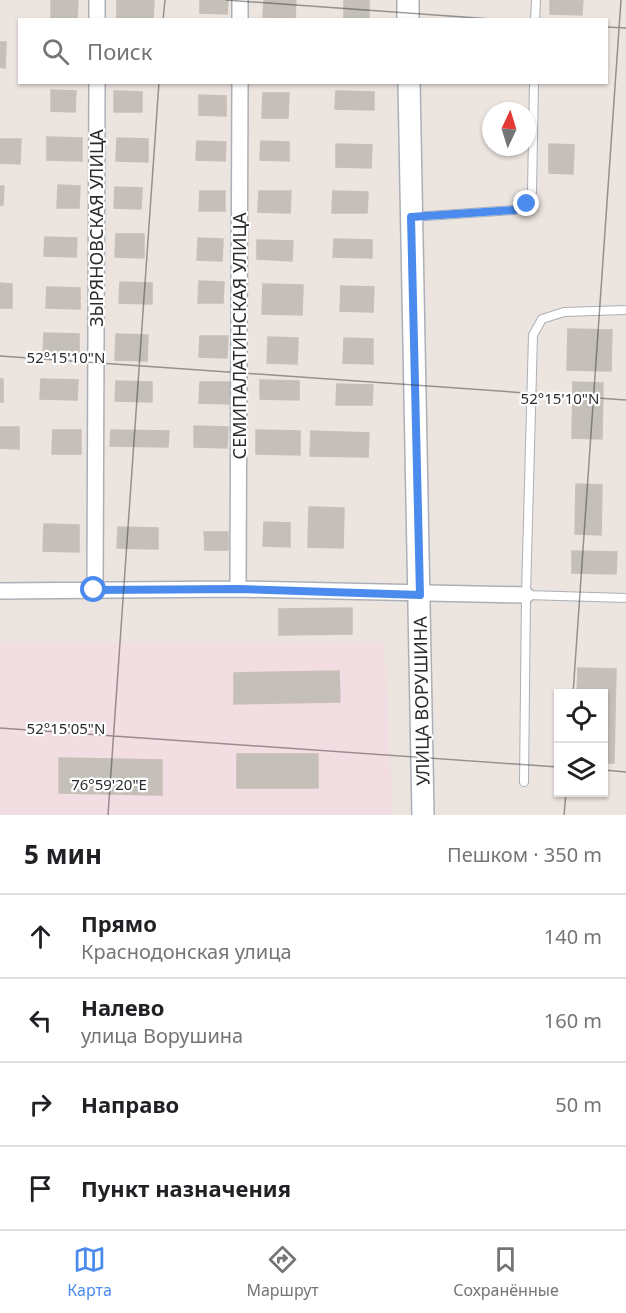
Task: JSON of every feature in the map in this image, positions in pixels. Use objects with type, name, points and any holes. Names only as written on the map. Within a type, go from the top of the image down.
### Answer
[{"type":"street","points":[[97,0],[97,18]]},
{"type":"street","points":[[240,0],[240,18]]},
{"type":"street","points":[[408,0],[408,18]]},
{"type":"street","name":"ЗЫРЯНОВСКАЯ УЛИЦА","points":[[94,590],[97,84]]},
{"type":"street","name":"СЕМИПАЛАТИНСКАЯ УЛИЦА","points":[[238,589],[240,84]]},
{"type":"street","name":"УЛИЦА ВОРУШИНА","points":[[409,84],[423,815]]},
{"type":"street","points":[[0,591],[238,589],[420,595],[525,595]]},
{"type":"lane","points":[[535,18],[536,0]]},
{"type":"lane","points":[[411,217],[514,210],[527,204],[532,192],[534,84]]},
{"type":"lane","points":[[524,783],[525,595],[533,335],[542,319],[564,312],[626,310]]},
{"type":"lane","points":[[525,595],[626,598]]},
{"type":"shaded area","points":[[0,642],[384,642],[393,815],[0,815]]},
{"type":"building","points":[[51,0],[78,0],[77,18],[51,18]]},
{"type":"building","points":[[117,0],[154,0],[153,18],[117,18]]},
{"type":"building","points":[[200,0],[228,0],[227,14],[200,13]]},
{"type":"building","points":[[264,0],[296,0],[295,18],[263,17]]},
{"type":"building","points":[[344,0],[369,0],[369,18],[344,18]]},
{"type":"building","points":[[550,0],[583,0],[582,15],[550,14]]},
{"type":"building","points":[[0,42],[6,42],[5,68],[0,67]]},
{"type":"building","points":[[51,90],[76,91],[75,112],[51,111]]},
{"type":"building","points":[[114,91],[142,92],[142,112],[114,112]]},
{"type":"building","points":[[336,91],[374,92],[374,110],[335,109]]},
{"type":"building","points":[[263,93],[289,93],[288,118],[262,118]]},
{"type":"building","points":[[199,95],[226,96],[226,116],[199,115]]},
{"type":"building","points":[[47,137],[82,138],[82,161],[47,160]]},
{"type":"building","points":[[117,138],[148,139],[148,162],[116,161]]},
{"type":"building","points":[[0,139],[21,139],[20,164],[0,163]]},
{"type":"building","points":[[197,141],[226,142],[225,161],[196,160]]},
{"type":"building","points":[[261,141],[289,142],[289,161],[260,160]]},
{"type":"building","points":[[336,144],[372,145],[371,168],[336,167]]},
{"type":"building","points":[[549,144],[574,145],[573,174],[549,173]]},
{"type":"building","points":[[58,185],[80,186],[79,208],[57,208]]},
{"type":"building","points":[[0,186],[4,186],[3,205],[0,205]]},
{"type":"building","points":[[115,187],[142,188],[141,209],[114,208]]},
{"type":"building","points":[[200,191],[225,191],[225,211],[199,211]]},
{"type":"building","points":[[259,191],[291,191],[290,213],[258,212]]},
{"type":"building","points":[[333,191],[368,192],[367,213],[332,213]]},
{"type":"building","points":[[116,234],[144,234],[144,258],[115,257]]},
{"type":"building","points":[[45,237],[77,238],[76,257],[44,256]]},
{"type":"building","points":[[198,238],[223,239],[222,261],[197,260]]},
{"type":"building","points":[[334,239],[372,240],[372,258],[333,257]]},
{"type":"building","points":[[257,240],[293,241],[292,261],[257,259]]},
{"type":"building","points":[[199,281],[224,282],[223,303],[198,303]]},
{"type":"building","points":[[120,282],[152,283],[152,304],[119,303]]},
{"type":"building","points":[[0,283],[12,284],[12,308],[0,308]]},
{"type":"building","points":[[263,284],[303,285],[302,315],[262,314]]},
{"type":"building","points":[[341,286],[374,287],[373,312],[340,311]]},
{"type":"building","points":[[47,287],[80,288],[80,309],[46,308]]},
{"type":"building","points":[[568,329],[612,330],[611,371],[567,370]]},
{"type":"building","points":[[44,333],[79,334],[79,357],[43,356]]},
{"type":"building","points":[[116,334],[148,335],[147,361],[115,360]]},
{"type":"building","points":[[200,336],[228,336],[227,358],[199,357]]},
{"type":"building","points":[[268,337],[298,338],[297,364],[267,363]]},
{"type":"building","points":[[344,338],[373,339],[373,364],[343,363]]},
{"type":"building","points":[[0,379],[3,379],[3,402],[0,402]]},
{"type":"building","points":[[41,379],[78,380],[77,400],[40,399]]},
{"type":"building","points":[[260,380],[299,381],[299,400],[260,399]]},
{"type":"building","points":[[116,381],[152,382],[152,402],[115,401]]},
{"type":"building","points":[[200,382],[230,382],[230,404],[199,403]]},
{"type":"building","points":[[573,382],[603,383],[602,439],[572,438]]},
{"type":"building","points":[[337,384],[373,385],[372,405],[336,405]]},
{"type":"building","points":[[194,426],[228,427],[227,448],[194,447]]},
{"type":"building","points":[[0,427],[19,427],[19,449],[0,448]]},
{"type":"building","points":[[53,430],[81,430],[81,454],[52,454]]},
{"type":"building","points":[[111,430],[169,431],[168,447],[110,446]]},
{"type":"building","points":[[256,430],[300,431],[300,455],[256,454]]},
{"type":"building","points":[[311,431],[369,433],[368,457],[310,456]]},
{"type":"building","points":[[576,484],[602,485],[601,535],[575,534]]},
{"type":"building","points":[[309,507],[344,508],[343,548],[308,547]]},
{"type":"building","points":[[264,522],[290,523],[290,547],[263,546]]},
{"type":"building","points":[[44,524],[79,525],[79,552],[43,551]]},
{"type":"building","points":[[118,527],[158,528],[158,549],[117,548]]},
{"type":"building","points":[[204,532],[228,532],[228,550],[205,550]]},
{"type":"building","points":[[572,551],[617,552],[616,574],[572,573]]},
{"type":"building","points":[[352,608],[352,634],[279,635],[279,609]]},
{"type":"building","points":[[578,668],[616,669],[614,763],[608,763],[608,689],[577,689]]},
{"type":"building","points":[[339,671],[340,702],[234,704],[234,673]]},
{"type":"building","points":[[237,754],[318,754],[318,788],[237,788]]},
{"type":"building","points":[[59,758],[162,760],[162,795],[59,793]]},
{"type":"route","points":[[94,590],[238,589],[420,595],[411,217],[514,210],[527,204]]}]
